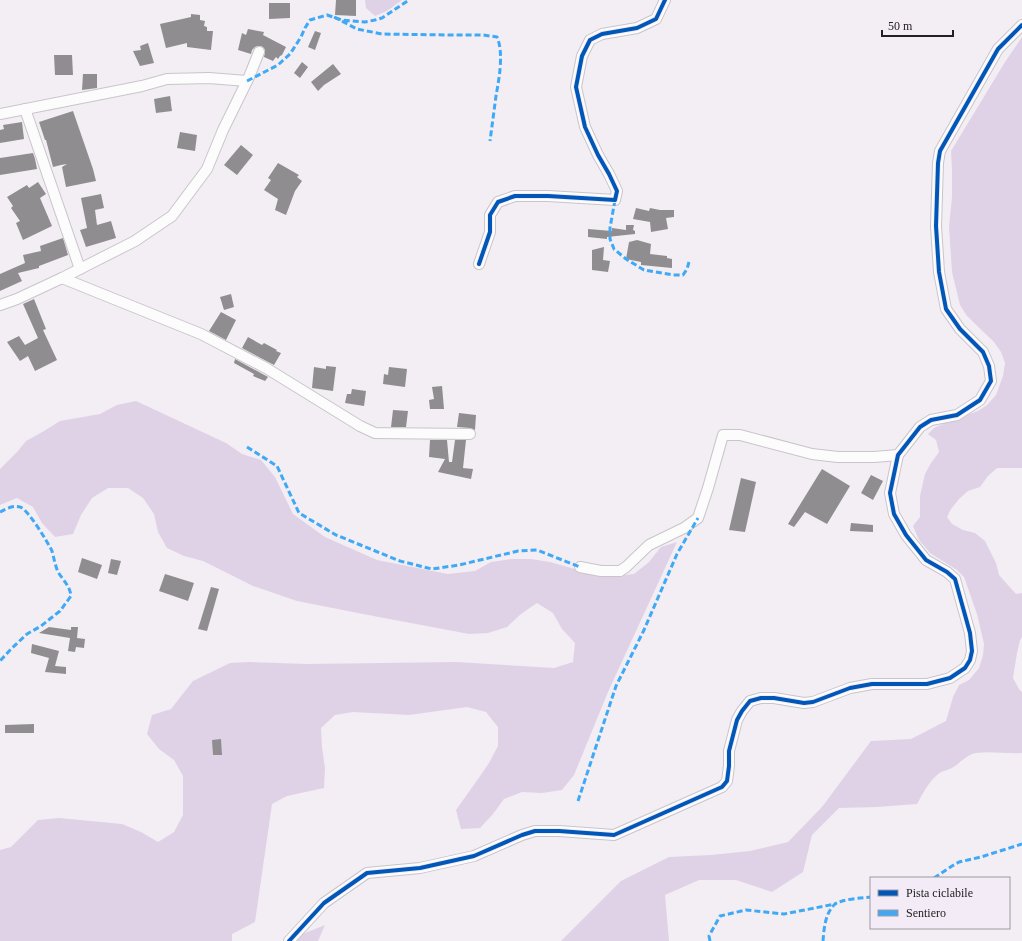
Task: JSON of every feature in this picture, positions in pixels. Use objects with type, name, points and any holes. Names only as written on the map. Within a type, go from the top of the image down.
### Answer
[{"type":"street","points":[[479,264],[490,232],[490,215],[498,202],[515,196],[548,196],[616,200],[617,191],[585,127],[576,87],[582,56],[590,40],[602,34],[637,28],[656,19],[665,0]]},
{"type":"street","points":[[289,941],[324,903],[367,873],[420,868],[474,856],[522,835],[535,831],[614,835],[722,787],[727,781],[729,751],[737,720],[750,701],[761,698],[774,698],[804,703],[813,702],[850,688],[872,684],[927,684],[950,678],[965,668],[970,660],[972,651],[970,634],[955,579],[947,572],[926,560],[906,535],[894,514],[890,493],[898,455],[920,427],[931,420],[957,415],[980,400],[991,381],[989,366],[983,352],[960,329],[946,310],[939,272],[936,226],[938,163],[940,151],[998,49],[1022,25]]},
{"type":"street","points":[[0,305],[17,299],[62,278],[135,241],[172,216],[207,169],[223,130],[247,81],[259,52]]},
{"type":"street","points":[[0,114],[142,86],[168,79],[209,78],[247,81]]},
{"type":"street","points":[[25,109],[80,269]]},
{"type":"street","points":[[62,278],[201,334],[266,368],[360,426],[375,433],[470,434]]},
{"type":"street","points":[[580,567],[601,571],[620,571],[649,545],[684,528],[698,518],[708,488],[722,435],[740,435],[818,455],[867,457],[898,455]]},
{"type":"shaded area","points":[[365,0],[402,0],[387,11],[375,16],[366,8]]},
{"type":"shaded area","points":[[1022,37],[1022,468],[997,468],[988,476],[980,487],[968,491],[959,499],[947,517],[952,524],[963,530],[975,533],[985,541],[996,563],[999,575],[1016,594],[1022,593],[1022,637],[1017,653],[1013,678],[1022,692],[1022,753],[982,752],[970,755],[950,769],[937,775],[927,786],[917,804],[839,808],[812,835],[803,872],[772,892],[736,880],[699,880],[665,895],[669,941],[561,941],[621,881],[669,857],[750,851],[788,842],[822,807],[871,741],[911,739],[946,721],[953,697],[959,685],[969,680],[979,668],[983,655],[984,644],[977,614],[964,577],[957,570],[930,553],[919,540],[913,526],[920,517],[920,496],[925,474],[939,452],[936,440],[928,434],[934,428],[978,411],[987,405],[996,395],[1003,376],[1005,363],[1001,352],[994,342],[967,316],[960,305],[952,272],[949,227],[952,197],[951,151],[1005,62]]},
{"type":"shaded area","points":[[136,401],[226,443],[242,454],[261,460],[275,477],[293,514],[325,537],[377,560],[448,574],[475,571],[491,562],[511,559],[531,559],[550,562],[603,577],[634,574],[649,562],[661,547],[677,542],[608,692],[574,775],[562,790],[542,793],[522,792],[504,799],[480,828],[461,829],[456,810],[489,763],[498,746],[498,727],[486,712],[467,707],[409,715],[353,712],[335,715],[321,728],[325,768],[324,788],[287,796],[272,804],[255,922],[232,934],[232,941],[0,941],[0,850],[11,847],[38,820],[59,818],[122,824],[141,832],[158,842],[174,832],[183,815],[183,776],[174,760],[159,749],[147,734],[152,715],[171,709],[193,681],[230,663],[250,662],[308,664],[456,662],[554,668],[573,662],[575,643],[562,629],[553,613],[537,603],[521,614],[507,627],[488,633],[469,634],[297,601],[253,586],[203,561],[184,556],[167,548],[158,532],[154,514],[143,498],[128,488],[108,488],[92,498],[81,515],[73,534],[55,537],[42,523],[33,507],[17,498],[0,505],[0,469],[26,441],[60,421],[100,414],[117,405]]},
{"type":"shaded area","points":[[325,925],[318,941],[285,941]]},
{"type":"building","points":[[336,0],[356,0],[356,16],[335,15]]},
{"type":"building","points":[[269,3],[290,3],[290,18],[269,19]]},
{"type":"building","points":[[191,14],[200,15],[200,20],[205,21],[204,26],[207,27],[207,31],[213,31],[211,50],[187,47],[187,43],[166,48],[160,24],[191,17]]},
{"type":"building","points":[[248,29],[264,32],[263,35],[286,47],[282,55],[278,59],[276,57],[273,61],[264,57],[265,51],[261,46],[255,47],[251,54],[238,50],[242,33],[246,35]]},
{"type":"building","points":[[315,31],[321,33],[315,50],[308,47]]},
{"type":"building","points":[[148,43],[154,63],[140,66],[133,51],[141,50],[140,46]]},
{"type":"building","points":[[54,55],[72,55],[73,75],[55,75]]},
{"type":"building","points":[[302,62],[308,67],[300,78],[294,73]]},
{"type":"building","points":[[333,64],[341,74],[324,85],[318,91],[311,82]]},
{"type":"building","points":[[83,74],[97,74],[97,88],[82,90]]},
{"type":"building","points":[[170,96],[172,111],[156,113],[154,99]]},
{"type":"building","points":[[73,111],[96,181],[66,187],[62,167],[67,164],[53,167],[46,140],[39,122]]},
{"type":"building","points":[[22,122],[24,139],[0,143],[0,130],[4,129],[3,125]]},
{"type":"building","points":[[180,132],[197,135],[195,151],[177,148]]},
{"type":"building","points":[[241,145],[253,155],[237,175],[224,165]]},
{"type":"building","points":[[33,153],[37,169],[0,175],[0,158]]},
{"type":"building","points":[[278,163],[299,175],[297,177],[302,181],[295,191],[286,215],[275,210],[278,199],[264,190],[271,180],[268,178]]},
{"type":"building","points":[[38,182],[46,194],[40,198],[52,226],[23,240],[16,223],[20,221],[11,208],[13,206],[7,197],[27,185],[29,188]]},
{"type":"building","points":[[101,194],[104,208],[95,210],[97,225],[111,221],[116,238],[86,247],[80,230],[87,228],[81,198]]},
{"type":"building","points":[[636,208],[649,211],[650,208],[674,210],[674,217],[666,218],[668,229],[651,232],[650,222],[633,219]]},
{"type":"building","points":[[626,225],[634,225],[633,230],[635,231],[635,234],[607,237],[607,239],[588,237],[588,229],[612,231],[612,228],[626,230]]},
{"type":"building","points":[[63,238],[68,255],[39,266],[39,268],[18,273],[22,281],[0,291],[0,274],[25,263],[23,255],[41,251],[40,246]]},
{"type":"building","points":[[637,240],[651,244],[650,254],[667,256],[667,258],[672,259],[672,268],[641,265],[641,262],[626,259],[629,242]]},
{"type":"building","points":[[604,247],[603,260],[610,261],[608,272],[592,270],[592,250]]},
{"type":"building","points":[[231,294],[234,307],[224,310],[220,297]]},
{"type":"building","points":[[34,299],[46,329],[43,330],[57,360],[35,371],[28,356],[20,361],[7,342],[19,336],[25,345],[38,338],[23,304]]},
{"type":"building","points":[[221,312],[236,320],[226,340],[209,331]]},
{"type":"building","points":[[248,337],[262,345],[264,343],[281,353],[274,365],[242,348]]},
{"type":"building","points":[[235,359],[268,377],[265,381],[253,376],[254,374],[234,363]]},
{"type":"building","points":[[326,366],[336,367],[333,391],[312,388],[314,367],[326,369]]},
{"type":"building","points":[[389,367],[407,369],[405,387],[383,384],[384,374],[388,375]]},
{"type":"building","points":[[442,386],[444,409],[430,409],[429,400],[434,399],[432,387]]},
{"type":"building","points":[[352,389],[366,391],[364,406],[345,403],[347,394],[351,394]]},
{"type":"building","points":[[393,410],[408,411],[406,427],[391,427]]},
{"type":"building","points":[[459,413],[476,415],[475,430],[457,427]]},
{"type":"building","points":[[430,440],[447,440],[449,462],[452,462],[455,440],[466,440],[463,468],[473,469],[471,479],[438,472],[445,459],[429,457]]},
{"type":"building","points":[[822,469],[850,486],[827,524],[805,512],[794,527],[788,524]]},
{"type":"building","points":[[871,475],[883,481],[873,500],[861,493]]},
{"type":"building","points":[[741,478],[756,482],[745,532],[729,530]]},
{"type":"building","points":[[851,523],[873,525],[873,532],[850,531]]},
{"type":"building","points":[[82,558],[102,565],[97,579],[78,572]]},
{"type":"building","points":[[111,559],[121,561],[117,575],[108,573]]},
{"type":"building","points":[[165,574],[194,583],[188,601],[159,591]]},
{"type":"building","points":[[211,587],[219,589],[207,631],[198,629]]},
{"type":"building","points":[[49,627],[71,630],[71,627],[78,627],[77,638],[85,639],[84,648],[76,647],[75,652],[68,651],[70,638],[39,633]]},
{"type":"building","points":[[32,644],[59,651],[55,666],[66,667],[66,674],[45,672],[49,658],[31,653]]},
{"type":"building","points":[[34,724],[34,733],[5,733],[5,725]]},
{"type":"building","points":[[221,739],[222,755],[213,755],[212,740]]},
{"type":"marked path","points":[[247,81],[278,65],[290,54],[310,20],[327,15],[342,20],[365,22],[375,20],[382,18],[409,0]]},
{"type":"marked path","points":[[334,17],[357,29],[382,34],[483,35],[497,37],[501,58],[490,141]]},
{"type":"marked path","points":[[615,200],[610,228],[610,239],[614,249],[626,259],[644,270],[673,275],[683,275],[689,262]]},
{"type":"marked path","points":[[247,447],[277,466],[299,513],[336,535],[400,561],[432,569],[459,565],[518,551],[537,550],[580,567]]},
{"type":"marked path","points":[[0,512],[15,507],[24,509],[38,527],[52,551],[58,572],[68,586],[71,596],[60,611],[41,626],[27,634],[0,661]]},
{"type":"marked path","points":[[578,801],[616,686],[644,630],[677,554],[698,518]]},
{"type":"marked path","points":[[936,877],[959,862],[981,857],[1022,844]]},
{"type":"marked path","points":[[823,941],[827,917],[834,905],[846,900],[870,897]]},
{"type":"marked path","points":[[710,941],[709,936],[720,916],[746,910],[784,914],[835,904]]},
{"type":"cycle path","points":[[479,264],[490,232],[490,215],[498,202],[515,196],[548,196],[615,200],[617,191],[585,127],[576,87],[582,56],[590,40],[602,34],[637,28],[656,19],[665,0]]},
{"type":"cycle path","points":[[289,941],[324,903],[367,873],[420,868],[474,856],[522,835],[535,831],[559,831],[614,835],[722,787],[727,781],[729,751],[737,720],[750,701],[761,698],[774,698],[804,703],[813,702],[850,688],[872,684],[927,684],[950,678],[965,668],[970,660],[972,651],[970,633],[955,579],[947,572],[926,560],[906,535],[894,514],[890,493],[898,455],[920,427],[931,420],[957,415],[980,400],[991,381],[989,366],[983,352],[960,329],[946,309],[939,272],[936,226],[938,163],[940,151],[998,49],[1022,25]]}]
